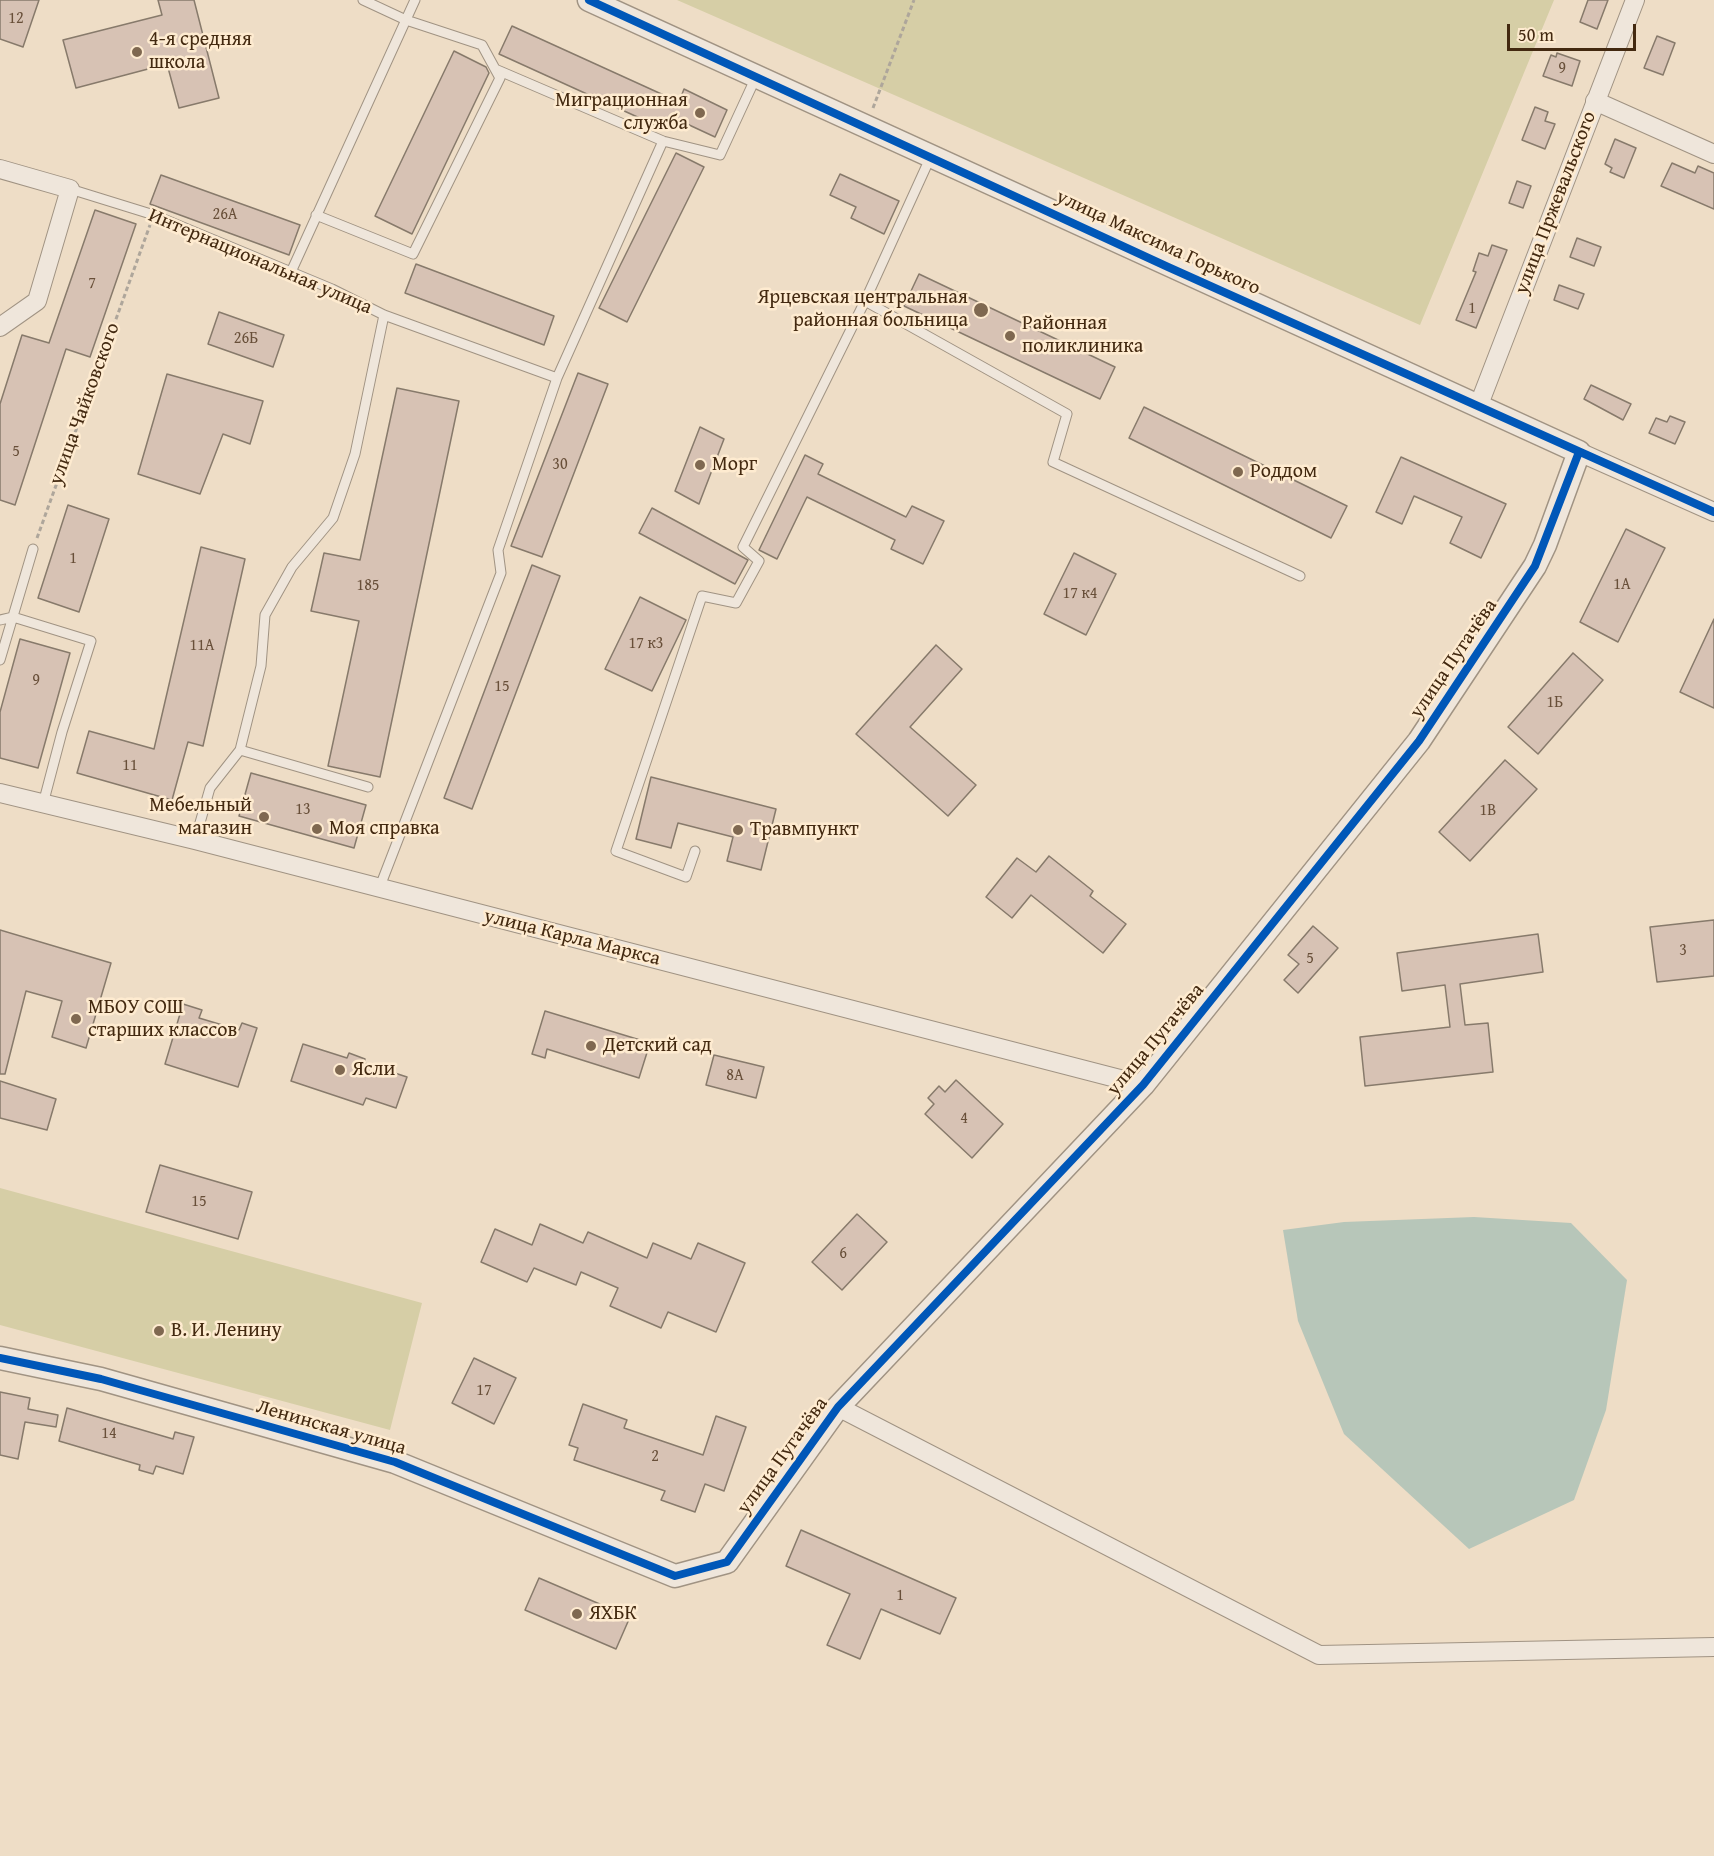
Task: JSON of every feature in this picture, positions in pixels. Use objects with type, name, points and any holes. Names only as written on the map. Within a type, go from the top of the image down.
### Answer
[{"type":"street","name":"улица Максима Горького","points":[[589,0],[1478,407],[1714,512]]},
{"type":"street","name":"улица Пржевальского","points":[[1478,407],[1635,0]]},
{"type":"street","points":[[1595,101],[1714,154]]},
{"type":"street","points":[[0,169],[70,189],[37,301],[0,327]]},
{"type":"street","name":"улица Пугачёва","points":[[675,1576],[727,1562],[838,1407],[1143,1085],[1419,741],[1535,566],[1579,452]]},
{"type":"street","name":"улица Карла Маркса","points":[[0,793],[195,840],[1143,1085]]},
{"type":"street","name":"Ленинская улица","points":[[0,1358],[101,1378],[395,1462],[675,1576]]},
{"type":"street","points":[[838,1407],[1320,1655],[1714,1647]]},
{"type":"lane","points":[[316,214],[413,254],[500,78],[482,45],[406,20],[363,0]]},
{"type":"lane","points":[[291,272],[415,0]]},
{"type":"lane","points":[[495,69],[663,141],[720,155],[756,76]]},
{"type":"lane","points":[[379,889],[501,573],[498,550],[557,378],[663,141]]},
{"type":"lane","points":[[695,851],[686,877],[616,851],[702,596],[736,603],[759,561],[743,547],[865,301],[931,156]]},
{"type":"lane","name":"Интернациональная улица","points":[[70,189],[154,215],[332,289],[384,315],[355,454],[333,518],[292,567],[266,615],[261,666],[240,750],[210,788],[195,840]]},
{"type":"lane","points":[[865,301],[1067,414],[1053,462],[1300,576]]},
{"type":"lane","points":[[384,315],[557,378]]},
{"type":"lane","points":[[0,660],[33,549]]},
{"type":"lane","points":[[0,620],[13,617],[91,641],[62,732],[43,804]]},
{"type":"lane","points":[[240,750],[368,787]]},
{"type":"path","points":[[866,126],[914,0]]},
{"type":"shaded area","points":[[677,0],[1554,0],[1420,325]]},
{"type":"shaded area","points":[[0,1188],[422,1303],[390,1430],[0,1325]]},
{"type":"shaded area","points":[[1474,1217],[1571,1223],[1627,1280],[1606,1410],[1574,1500],[1469,1549],[1344,1434],[1298,1321],[1283,1230],[1344,1222]]},
{"type":"building","points":[[0,0],[39,0],[23,47],[0,39]]},
{"type":"building","name":"4-я средняя школа","points":[[158,0],[194,0],[219,98],[179,108],[167,64],[76,88],[63,40],[162,15]]},
{"type":"building","points":[[1588,0],[1608,0],[1597,29],[1580,22]]},
{"type":"building","points":[[512,26],[679,102],[684,89],[727,110],[715,137],[672,117],[666,130],[499,54]]},
{"type":"building","points":[[1657,36],[1675,43],[1663,75],[1644,68]]},
{"type":"building","points":[[454,51],[486,67],[489,73],[412,234],[375,216]]},
{"type":"building","points":[[1557,53],[1580,61],[1572,86],[1543,76],[1551,55],[1556,57]]},
{"type":"building","points":[[1535,107],[1548,112],[1545,121],[1555,124],[1545,149],[1522,140]]},
{"type":"building","points":[[1615,139],[1636,148],[1624,178],[1610,172],[1612,168],[1605,164]]},
{"type":"building","points":[[676,153],[704,167],[627,322],[599,308]]},
{"type":"building","points":[[1672,163],[1695,173],[1698,166],[1714,173],[1714,209],[1661,186]]},
{"type":"building","points":[[840,174],[899,201],[884,234],[851,218],[856,207],[830,195]]},
{"type":"building","points":[[161,175],[300,225],[289,255],[150,204]]},
{"type":"building","points":[[1517,181],[1531,186],[1523,208],[1509,203]]},
{"type":"building","points":[[95,210],[136,224],[90,357],[66,349],[15,505],[0,500],[0,404],[22,335],[49,343]]},
{"type":"building","points":[[1577,238],[1601,247],[1594,266],[1570,257]]},
{"type":"building","points":[[1492,245],[1507,250],[1476,328],[1456,320],[1476,272],[1473,271],[1479,253],[1488,256]]},
{"type":"building","points":[[416,264],[554,316],[544,345],[405,293]]},
{"type":"building","name":"Районная поликлиника","points":[[919,274],[1115,367],[1100,399],[904,306]]},
{"type":"building","points":[[1559,285],[1584,294],[1578,309],[1554,300]]},
{"type":"building","points":[[219,312],[284,335],[273,367],[208,344]]},
{"type":"building","points":[[578,373],[608,384],[542,557],[511,546]]},
{"type":"building","points":[[167,374],[263,401],[250,444],[223,434],[200,494],[138,474]]},
{"type":"building","points":[[1591,385],[1631,404],[1623,420],[1584,399]]},
{"type":"building","points":[[397,388],[459,401],[380,777],[328,766],[359,621],[311,611],[324,553],[360,560]]},
{"type":"building","name":"Роддом","points":[[1144,407],[1347,506],[1331,538],[1129,438]]},
{"type":"building","points":[[1670,416],[1685,422],[1675,444],[1649,433],[1656,418],[1667,422]]},
{"type":"building","name":"Морг","points":[[700,427],[724,439],[699,504],[675,491]]},
{"type":"building","points":[[805,455],[823,464],[818,474],[906,517],[912,506],[944,521],[923,564],[891,549],[895,540],[807,497],[777,559],[759,550]]},
{"type":"building","points":[[1401,457],[1506,504],[1481,558],[1450,543],[1462,517],[1414,496],[1402,524],[1376,512]]},
{"type":"building","points":[[68,505],[109,519],[79,612],[38,598]]},
{"type":"building","points":[[652,508],[748,560],[735,584],[639,533]]},
{"type":"building","points":[[1626,529],[1665,548],[1618,642],[1580,622]]},
{"type":"building","points":[[201,547],[245,559],[203,746],[188,742],[172,800],[77,773],[89,731],[154,749]]},
{"type":"building","points":[[1074,553],[1116,574],[1086,635],[1044,614]]},
{"type":"building","points":[[532,565],[560,576],[472,809],[444,798]]},
{"type":"building","points":[[640,597],[686,620],[652,691],[605,669]]},
{"type":"building","points":[[1714,619],[1714,708],[1680,692]]},
{"type":"building","points":[[20,639],[70,653],[38,768],[0,758],[0,712]]},
{"type":"building","points":[[936,645],[962,669],[910,727],[976,785],[948,816],[856,734]]},
{"type":"building","points":[[1573,653],[1603,680],[1538,754],[1508,727]]},
{"type":"building","points":[[1505,760],[1537,789],[1470,861],[1439,832]]},
{"type":"building","points":[[251,773],[366,805],[354,848],[239,816]]},
{"type":"building","name":"Травмпункт","points":[[651,777],[776,809],[761,870],[727,861],[733,837],[678,823],[671,848],[636,839]]},
{"type":"building","points":[[1049,856],[1093,891],[1090,896],[1126,924],[1103,953],[1031,895],[1012,918],[986,897],[1017,858],[1036,872]]},
{"type":"building","points":[[1714,920],[1714,976],[1657,982],[1650,927]]},
{"type":"building","points":[[1313,926],[1338,948],[1298,993],[1284,980],[1299,964],[1288,955]]},
{"type":"building","name":"МБОУ СОШ старших классов","points":[[0,930],[111,963],[86,1048],[52,1037],[62,1001],[26,991],[5,1074],[0,1074]]},
{"type":"building","points":[[1538,934],[1543,972],[1460,984],[1465,1025],[1488,1023],[1493,1072],[1365,1086],[1360,1037],[1450,1027],[1445,985],[1402,991],[1397,953]]},
{"type":"building","points":[[183,1004],[202,1010],[199,1018],[239,1030],[242,1023],[257,1028],[238,1087],[165,1064]]},
{"type":"building","name":"Детский сад","points":[[545,1011],[650,1043],[639,1078],[547,1049],[545,1058],[532,1054]]},
{"type":"building","name":"Ясли","points":[[303,1044],[347,1058],[349,1053],[365,1059],[364,1063],[407,1077],[396,1108],[366,1098],[363,1105],[291,1081]]},
{"type":"building","points":[[714,1055],[764,1067],[756,1098],[706,1085]]},
{"type":"building","points":[[956,1080],[1003,1124],[972,1158],[925,1114],[934,1104],[928,1098],[939,1086],[945,1092]]},
{"type":"building","points":[[0,1081],[56,1099],[47,1130],[0,1118]]},
{"type":"building","points":[[160,1165],[252,1192],[238,1239],[146,1212]]},
{"type":"building","points":[[857,1214],[887,1242],[842,1290],[812,1262]]},
{"type":"building","points":[[540,1224],[583,1243],[588,1232],[647,1258],[653,1243],[691,1259],[698,1243],[745,1263],[716,1332],[668,1312],[661,1328],[610,1306],[618,1288],[581,1272],[576,1285],[534,1268],[527,1282],[481,1262],[495,1229],[532,1245]]},
{"type":"building","points":[[474,1358],[516,1378],[494,1424],[452,1403]]},
{"type":"building","points":[[0,1392],[30,1398],[28,1409],[58,1415],[56,1427],[25,1422],[18,1459],[0,1455]]},
{"type":"building","points":[[583,1404],[627,1420],[624,1428],[703,1455],[716,1416],[746,1427],[724,1491],[705,1484],[695,1512],[661,1500],[665,1491],[574,1460],[578,1448],[569,1445]]},
{"type":"building","points":[[67,1408],[173,1439],[175,1432],[194,1437],[183,1474],[156,1466],[153,1474],[139,1470],[140,1465],[59,1441]]},
{"type":"building","points":[[801,1530],[956,1598],[940,1634],[881,1609],[860,1659],[827,1645],[850,1594],[786,1566]]},
{"type":"building","name":"ЯХБК","points":[[539,1578],[630,1617],[616,1649],[525,1610]]},
{"type":"cycle path","points":[[589,0],[1168,267],[1714,512]]},
{"type":"cycle path","points":[[0,1358],[101,1379],[395,1462],[675,1576],[727,1562],[838,1407],[1143,1085],[1419,741],[1535,566],[1579,452]]},
{"type":"place","name":"4-я средняя школа","points":[[137,52]]},
{"type":"place","name":"Миграционная служба","points":[[700,113]]},
{"type":"place","name":"Ярцевская центральная районная больница","points":[[981,310]]},
{"type":"place","name":"Районная поликлиника","points":[[1010,336]]},
{"type":"place","name":"Морг","points":[[700,465]]},
{"type":"place","name":"Роддом","points":[[1238,472]]},
{"type":"place","name":"Мебельный магазин","points":[[264,817]]},
{"type":"place","name":"Моя справка","points":[[317,829]]},
{"type":"place","name":"Травмпункт","points":[[738,830]]},
{"type":"place","name":"МБОУ СОШ старших классов","points":[[76,1019]]},
{"type":"place","name":"Детский сад","points":[[591,1046]]},
{"type":"place","name":"Ясли","points":[[340,1070]]},
{"type":"place","name":"В. И. Ленину","points":[[159,1331]]},
{"type":"place","name":"ЯХБК","points":[[577,1614]]}]
